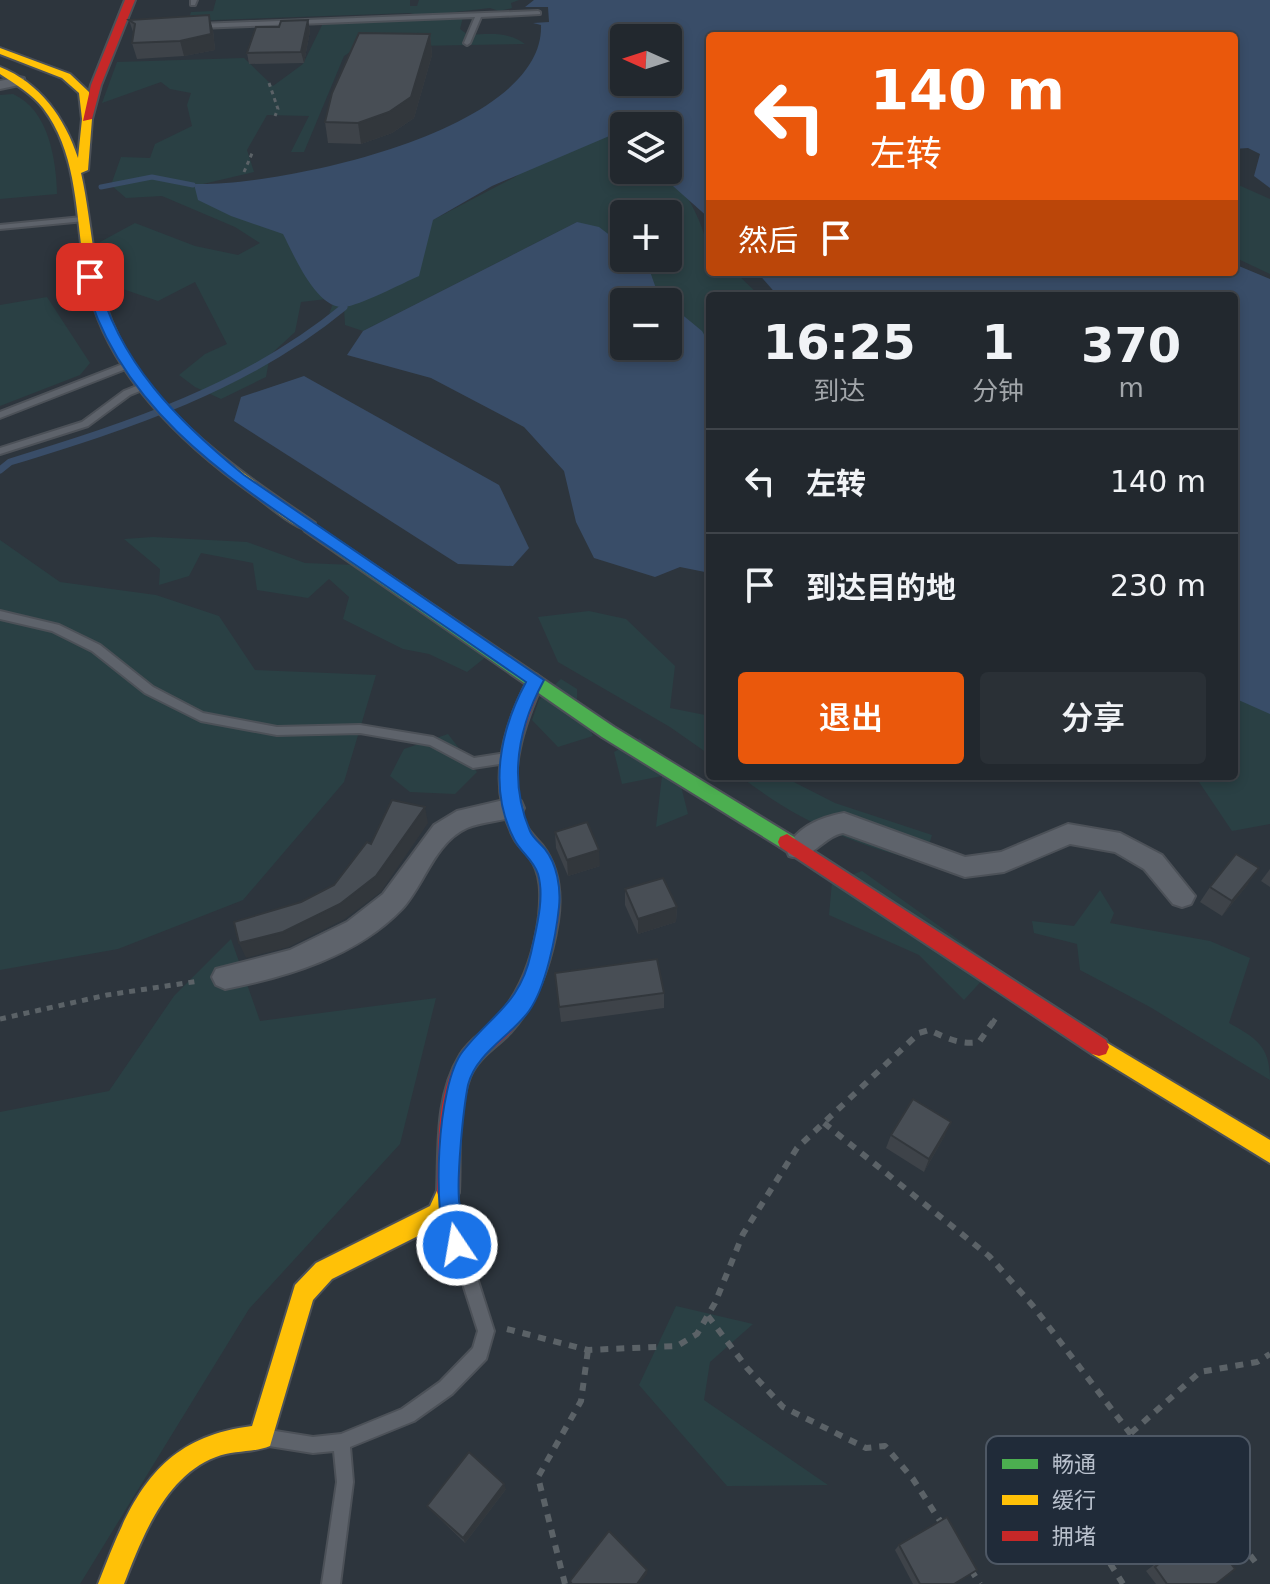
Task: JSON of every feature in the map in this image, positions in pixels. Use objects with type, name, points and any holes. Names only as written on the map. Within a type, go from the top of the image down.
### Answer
[{"type":"main road","points":[[130,0],[121,35],[96,85],[87,119],[80,190],[84,251],[96,300],[128,365],[169,418],[238,478],[608,732],[798,849],[1085,1039],[1270,1152]]},
{"type":"main road","points":[[6,78],[71,64],[121,35]]},
{"type":"main road","points":[[0,51],[71,64]]},
{"type":"main road","points":[[71,64],[84,92],[87,119]]},
{"type":"main road","points":[[6,78],[48,106],[66,135],[80,190]]},
{"type":"main road","points":[[48,106],[56,97],[84,92]]},
{"type":"main road","points":[[111,1584],[134,1526],[175,1466],[207,1447],[261,1437],[303,1293],[324,1271],[438,1214],[448,1199],[458,1085],[469,1059],[522,1004],[540,957],[550,905],[549,877],[540,856],[522,837],[506,783],[524,702],[536,680]]},
{"type":"street","points":[[225,977],[272,970],[366,925],[394,900],[438,835],[455,822],[512,808]]},
{"type":"street","points":[[798,849],[825,826],[844,823],[965,867],[1004,862],[1068,834],[1120,843],[1153,862],[1182,896]]},
{"type":"lane","points":[[182,27],[538,13]]},
{"type":"lane","points":[[467,43],[479,15]]},
{"type":"lane","points":[[0,227],[82,219]]},
{"type":"lane","points":[[0,415],[128,365]]},
{"type":"lane","points":[[0,451],[85,424],[127,393],[149,392]]},
{"type":"lane","points":[[0,615],[55,628],[96,648],[149,690],[201,717],[277,731],[360,729],[411,737],[433,741],[473,763],[510,757]]},
{"type":"lane","points":[[261,1437],[313,1445],[341,1442],[408,1415],[446,1388],[480,1353],[486,1331],[450,1222],[448,1199]]},
{"type":"lane","points":[[331,1584],[345,1482],[341,1442]]},
{"type":"path","points":[[269,83],[278,109],[275,116]]},
{"type":"path","points":[[244,172],[253,151]]},
{"type":"path","points":[[0,1019],[107,995],[225,977]]},
{"type":"path","points":[[483,1323],[588,1350],[628,1351],[677,1346],[697,1334],[708,1316],[743,1234],[797,1148],[919,1033],[929,1030],[963,1045],[979,1042],[1001,1008]]},
{"type":"path","points":[[824,1123],[989,1256],[1033,1306],[1133,1436]]},
{"type":"path","points":[[708,1316],[747,1368],[783,1407],[866,1448],[885,1446],[913,1479],[946,1532]]},
{"type":"path","points":[[565,1584],[538,1477],[581,1401],[588,1350]]},
{"type":"path","points":[[1131,1433],[1200,1372],[1257,1362],[1270,1354]]},
{"type":"path","points":[[1250,1555],[1256,1563]]},
{"type":"path","points":[[963,1558],[980,1584]]},
{"type":"path","points":[[1110,1564],[1123,1584]]},
{"type":"green space","points":[[216,0],[410,0],[410,6],[417,6],[419,0],[519,0],[511,3],[512,8],[499,11],[490,8],[429,15],[463,17],[460,29],[468,35],[505,35],[525,44],[358,47],[344,56],[304,152],[291,152],[309,116],[267,115],[247,150],[254,172],[203,184],[429,222],[515,177],[568,138],[610,129],[610,184],[678,184],[698,218],[706,241],[706,276],[739,276],[756,292],[706,292],[706,339],[682,316],[682,288],[656,288],[647,272],[682,272],[682,200],[610,200],[610,244],[577,222],[363,331],[345,325],[344,307],[358,295],[329,314],[335,298],[301,302],[295,332],[270,355],[266,377],[221,399],[195,387],[179,375],[205,354],[227,344],[195,282],[158,301],[105,283],[100,242],[135,223],[195,246],[238,255],[260,243],[235,227],[162,196],[126,198],[111,185],[121,157],[150,158],[155,144],[192,126],[187,105],[191,93],[170,89],[161,82],[102,103],[117,62],[244,58],[273,86],[303,64],[323,23],[420,16],[410,13],[188,21],[191,12],[213,11]]},
{"type":"green space","points":[[13,94],[35,112],[48,137],[57,194],[0,199],[0,95]]},
{"type":"green space","points":[[1238,185],[1270,199],[1270,274],[1238,259]]},
{"type":"green space","points":[[47,297],[90,363],[80,375],[0,406],[0,305]]},
{"type":"green space","points":[[153,537],[247,542],[305,563],[354,565],[487,656],[467,672],[429,654],[403,649],[343,619],[349,597],[329,579],[308,598],[257,590],[253,563],[201,553],[189,576],[159,585],[160,569],[124,539]]},
{"type":"green space","points":[[0,540],[60,582],[156,595],[219,616],[255,670],[376,675],[344,782],[243,900],[118,949],[0,970]]},
{"type":"green space","points":[[589,611],[626,619],[675,666],[670,708],[706,715],[706,752],[670,727],[558,662],[538,617]]},
{"type":"green space","points":[[1238,670],[1270,681],[1270,824],[1232,831],[1198,780],[1238,780]]},
{"type":"green space","points":[[561,679],[577,689],[577,701],[593,736],[558,747],[532,720],[539,700]]},
{"type":"green space","points":[[448,734],[477,772],[455,794],[410,792],[390,776],[404,749]]},
{"type":"green space","points":[[640,738],[680,782],[688,814],[656,827],[662,776],[622,784],[614,752]]},
{"type":"green space","points":[[746,780],[790,780],[835,803],[932,835],[924,862],[827,830]]},
{"type":"green space","points":[[862,871],[995,966],[964,1000],[919,955],[829,915],[832,882]]},
{"type":"green space","points":[[1100,890],[1114,913],[1110,923],[1210,941],[1250,958],[1229,1023],[1260,1044],[1267,1059],[1270,1080],[1150,1007],[1080,970],[1077,944],[1034,933],[1032,921],[1074,926]]},
{"type":"green space","points":[[231,939],[260,1021],[436,998],[400,1144],[249,1309],[80,1584],[0,1584],[0,1112],[109,1091],[174,996]]},
{"type":"green space","points":[[676,1306],[753,1324],[710,1362],[704,1400],[828,1485],[727,1486],[639,1385]]},
{"type":"water","points":[[534,0],[1270,0],[1270,188],[1254,176],[1260,154],[1248,148],[1238,149],[1238,32],[706,32],[706,215],[671,184],[682,184],[682,112],[610,112],[610,136],[492,186],[433,220],[419,276],[351,306],[334,305],[315,290],[283,234],[231,216],[198,200],[194,184],[283,176],[340,163],[399,146],[454,124],[500,96],[531,63],[541,25],[533,23],[549,22],[548,7],[525,7]]},
{"type":"water","points":[[577,222],[599,227],[610,235],[610,272],[650,272],[656,288],[610,288],[610,360],[682,360],[682,315],[706,338],[706,572],[680,567],[655,577],[594,558],[576,522],[564,471],[524,427],[431,378],[347,355],[363,331]]},
{"type":"water","points":[[1238,266],[1270,279],[1270,714],[1238,700],[1238,292],[774,292],[760,276],[1238,276]]},
{"type":"water","points":[[304,376],[499,485],[529,548],[513,566],[458,564],[234,421],[241,397]]},
{"type":"building","points":[[209,15],[211,34],[180,41],[132,43],[135,24],[129,20]]},
{"type":"building","points":[[308,20],[301,52],[247,53],[256,27],[279,27],[281,21]]},
{"type":"building","points":[[359,33],[430,34],[411,97],[389,112],[358,123],[325,122],[332,93]]},
{"type":"building","points":[[392,800],[425,807],[376,876],[340,904],[283,932],[239,943],[234,922],[301,902],[334,885],[367,842],[371,844]]},
{"type":"building","points":[[587,822],[599,850],[567,860],[555,832]]},
{"type":"building","points":[[1236,854],[1259,868],[1232,901],[1210,887]]},
{"type":"building","points":[[663,878],[677,907],[638,919],[625,889]]},
{"type":"building","points":[[657,959],[664,993],[559,1007],[555,973]]},
{"type":"building","points":[[913,1099],[951,1122],[929,1159],[891,1135]]},
{"type":"building","points":[[469,1452],[504,1484],[463,1538],[427,1506]]},
{"type":"building","points":[[947,1517],[977,1570],[954,1584],[920,1584],[899,1545]]},
{"type":"building","points":[[609,1531],[647,1570],[637,1584],[572,1584],[570,1581]]},
{"type":"building","points":[[1159,1564],[1231,1564],[1235,1569],[1216,1584],[1167,1584],[1155,1567]]},
{"type":"waterway","points":[[101,187],[152,177],[193,185]]},
{"type":"waterway","points":[[0,470],[10,462],[143,418],[227,382],[267,360],[344,307]]},
{"type":"traffic: fast","points":[[310,527],[608,732],[787,842]]},
{"type":"traffic: slow","points":[[0,51],[66,76],[84,92],[87,119],[82,170]]},
{"type":"traffic: slow","points":[[0,70],[43,101],[62,129],[78,184],[92,277],[100,306],[111,334],[129,365],[149,393],[198,443],[252,487],[310,527]]},
{"type":"traffic: slow","points":[[1099,1047],[1270,1152]]},
{"type":"traffic: slow","points":[[111,1584],[146,1506],[172,1473],[188,1459],[213,1445],[261,1437],[303,1293],[324,1271],[438,1214],[448,1192]]},
{"type":"traffic: jam","points":[[87,119],[96,85],[130,0]]},
{"type":"traffic: jam","points":[[448,1192],[452,1107],[461,1075],[472,1055],[503,1026],[520,1003],[538,964],[548,921],[550,896],[546,871],[514,819],[507,779],[520,717],[536,680]]},
{"type":"traffic: jam","points":[[787,842],[1099,1047]]},
{"type":"route","points":[[90,277],[110,334],[124,357],[169,418],[192,440],[238,478],[536,680],[524,702],[511,748],[506,783],[522,837],[540,856],[549,877],[550,905],[540,957],[522,1004],[469,1059],[458,1085],[448,1199],[450,1222],[457,1245]]}]
